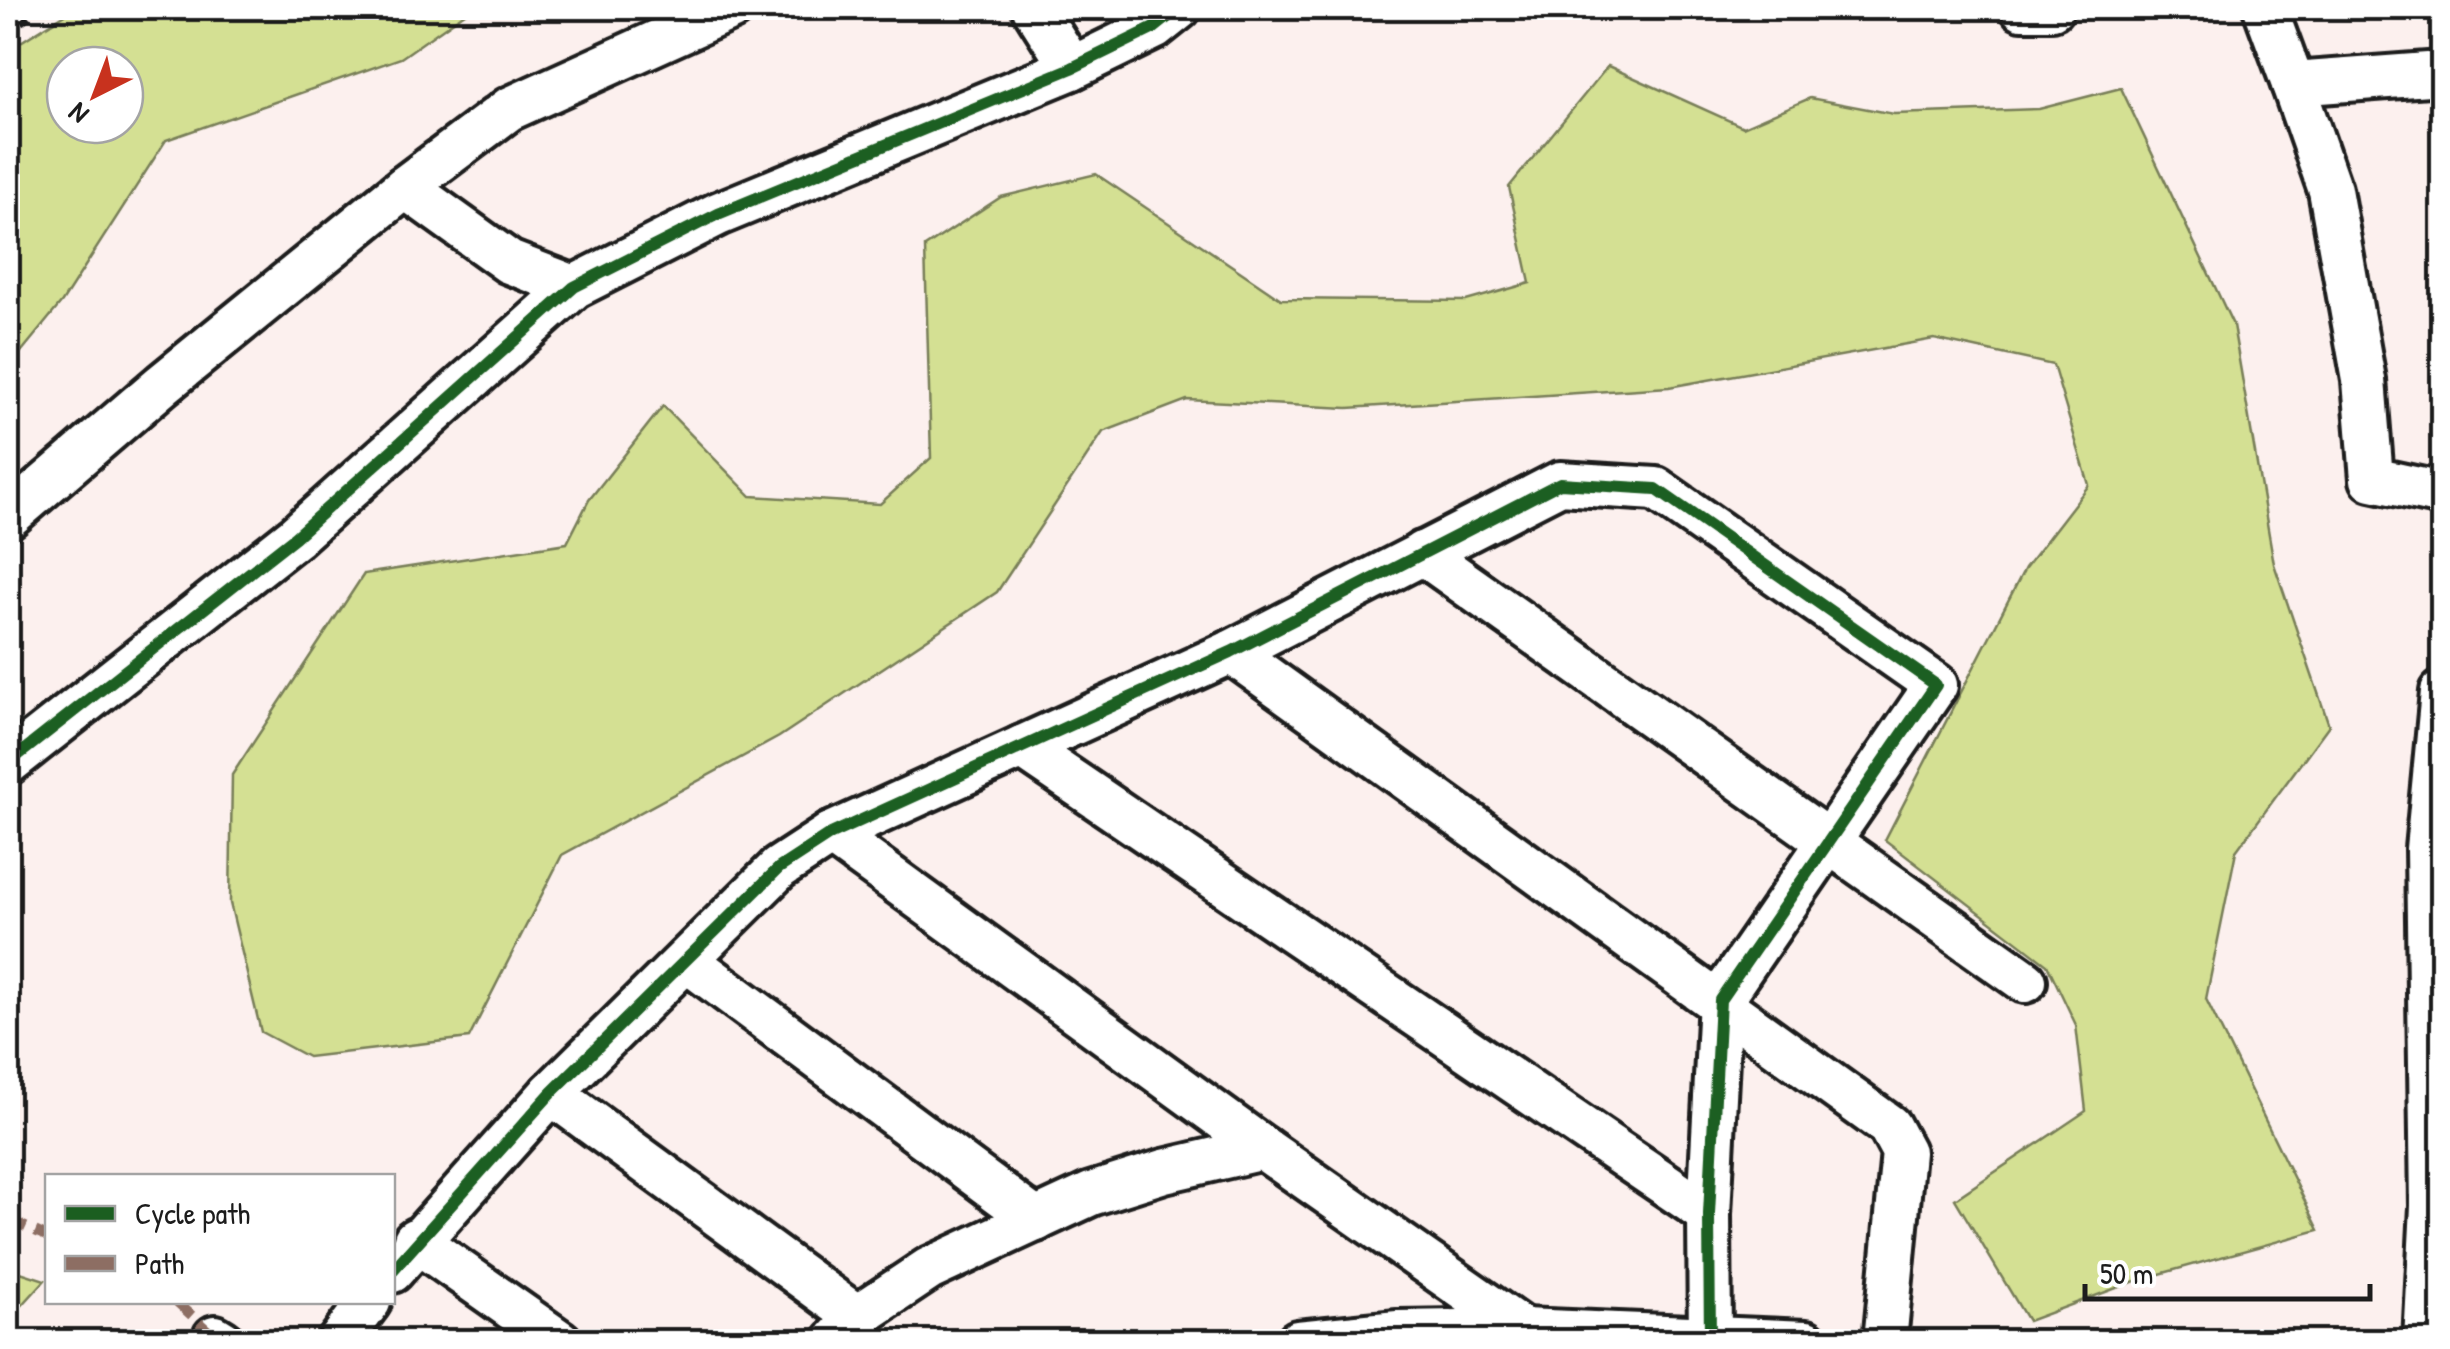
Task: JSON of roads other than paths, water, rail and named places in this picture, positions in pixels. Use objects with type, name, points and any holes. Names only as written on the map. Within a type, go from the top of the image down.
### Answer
[{"type":"street","points":[[8,518],[162,384],[405,187],[509,109],[732,8]]},
{"type":"street","points":[[1034,8],[1072,68]]},
{"type":"street","points":[[8,763],[295,537],[574,287],[718,214],[1072,68],[1154,28],[1179,8]]},
{"type":"street","points":[[2022,8],[2052,8]]},
{"type":"street","points":[[2265,8],[2330,190],[2364,380],[2372,480],[2442,494]]},
{"type":"street","points":[[2293,84],[2442,73]]},
{"type":"street","points":[[405,187],[509,262],[574,287]]},
{"type":"street","points":[[560,1342],[404,1255],[551,1093],[780,868],[831,834],[1231,652],[1560,483],[1656,489],[1936,685],[1720,1000],[1709,1214],[1710,1340]]},
{"type":"street","points":[[1422,552],[2025,981]]},
{"type":"street","points":[[1231,652],[1720,1000],[1889,1126],[1903,1152],[1885,1342]]},
{"type":"street","points":[[2425,1342],[2437,1208],[2427,849],[2442,692]]},
{"type":"street","points":[[1022,748],[1709,1214]]},
{"type":"street","points":[[831,834],[1263,1148],[1523,1330]]},
{"type":"street","points":[[686,960],[1036,1220]]},
{"type":"street","points":[[551,1093],[846,1329],[930,1269],[1090,1194],[1164,1171],[1263,1148]]},
{"type":"street","points":[[339,1342],[368,1304]]},
{"type":"street","points":[[1298,1342],[1398,1332],[1523,1330],[1806,1342]]}]
